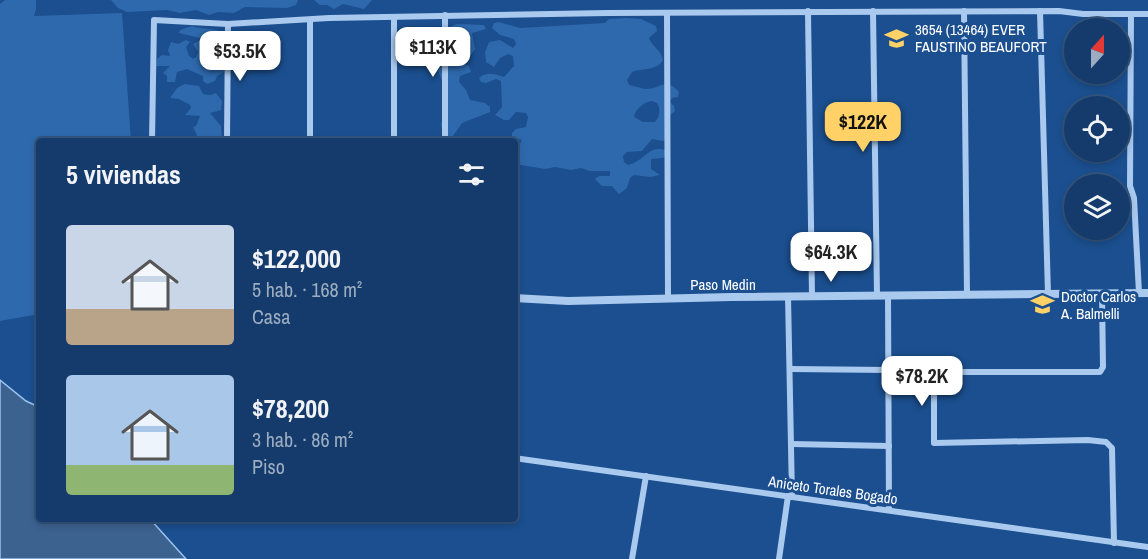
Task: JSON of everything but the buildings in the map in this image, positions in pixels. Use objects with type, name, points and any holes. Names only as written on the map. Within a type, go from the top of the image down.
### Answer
[{"type":"street","points":[[808,11],[812,296]]},
{"type":"street","points":[[152,138],[154,20],[228,24],[310,21],[329,18],[445,15],[808,11],[1040,11],[1148,14]]},
{"type":"street","points":[[873,11],[877,295]]},
{"type":"street","points":[[964,11],[967,295]]},
{"type":"street","points":[[1040,11],[1048,294]]},
{"type":"street","points":[[667,13],[668,298]]},
{"type":"street","points":[[1131,14],[1130,186],[1134,198],[1144,293]]},
{"type":"street","points":[[445,15],[445,138]]},
{"type":"street","points":[[394,17],[394,138]]},
{"type":"street","points":[[310,21],[310,138]]},
{"type":"street","points":[[227,138],[228,24]]},
{"type":"street","name":"Paso Medin","points":[[518,298],[568,301],[788,296],[1144,293]]},
{"type":"street","points":[[1102,294],[1103,367],[1100,372],[934,372],[934,443],[1089,440],[1106,442],[1112,448],[1114,543]]},
{"type":"street","points":[[888,295],[889,510]]},
{"type":"street","points":[[779,559],[790,497],[788,296]]},
{"type":"street","points":[[790,369],[888,370]]},
{"type":"street","points":[[791,444],[889,446]]},
{"type":"street","name":"Aniceto Torales Bogado","points":[[518,459],[1148,547]]},
{"type":"street","points":[[632,559],[646,476]]},
{"type":"shaded area","points":[[5,0],[36,0],[34,16],[122,13],[131,138],[36,138],[36,315],[0,321],[0,4]]},
{"type":"shaded area","points":[[111,0],[298,0],[296,5],[287,8],[245,7],[234,13],[218,12],[209,15],[196,10],[180,13],[167,10],[127,12],[118,8]]},
{"type":"shaded area","points":[[314,0],[372,0],[364,9],[343,4],[334,9],[327,5],[320,5]]},
{"type":"shaded area","points":[[626,18],[641,19],[656,26],[657,31],[649,38],[663,60],[653,68],[632,72],[627,80],[629,85],[645,89],[666,84],[679,92],[678,97],[672,98],[670,102],[675,111],[667,118],[667,139],[663,141],[652,139],[642,151],[627,152],[623,156],[624,162],[628,165],[654,150],[665,150],[667,155],[663,158],[651,159],[651,169],[660,175],[650,177],[634,175],[630,178],[627,188],[619,194],[612,186],[602,186],[595,179],[599,176],[610,176],[610,171],[590,171],[581,168],[571,170],[555,167],[545,169],[518,164],[518,145],[522,140],[512,137],[512,133],[516,129],[526,127],[528,117],[526,113],[516,112],[509,120],[504,120],[495,115],[502,107],[501,81],[496,79],[486,83],[481,82],[479,78],[488,74],[504,77],[514,66],[513,56],[508,54],[500,58],[494,67],[486,62],[485,52],[489,42],[500,40],[513,48],[516,44],[514,39],[500,35],[492,28],[494,23],[499,22],[520,28],[605,23],[609,19]],"holes":[[[652,101],[657,103],[659,108],[655,122],[643,122],[634,117],[643,104]]]},
{"type":"shaded area","points":[[457,24],[484,25],[486,29],[472,33],[475,49],[466,57],[444,51],[441,47],[442,37],[447,28]]},
{"type":"shaded area","points":[[192,26],[223,33],[222,47],[217,48],[218,40],[215,38],[204,44],[204,56],[212,60],[221,60],[224,72],[217,76],[215,81],[207,84],[203,81],[203,76],[187,69],[177,72],[175,82],[167,82],[167,76],[163,73],[170,66],[156,66],[157,59],[162,55],[170,56],[168,50],[171,42],[178,44],[186,40],[190,42],[186,47],[189,56],[193,59],[196,57],[198,52],[193,44],[200,38],[179,33],[180,30]]},
{"type":"shaded area","points":[[444,61],[460,62],[469,66],[471,72],[460,76],[459,82],[466,90],[470,100],[485,103],[490,107],[490,112],[462,123],[453,136],[448,137],[444,135],[441,125],[445,105],[442,95],[443,84],[438,70]]},
{"type":"shaded area","points":[[185,84],[199,86],[203,94],[216,93],[222,101],[221,110],[210,113],[221,126],[222,138],[195,138],[197,135],[193,127],[196,126],[200,116],[185,115],[191,108],[190,105],[179,99],[170,98],[177,88]]},
{"type":"shaded area","points":[[0,380],[26,401],[36,406],[36,522],[153,522],[186,559],[0,559]]},
{"type":"place","name":"3654 (13464) EVER FAUSTINO BEAUFORT","points":[[897,38]]},
{"type":"place","name":"Doctor Carlos A. Balmelli","points":[[1043,305]]}]
